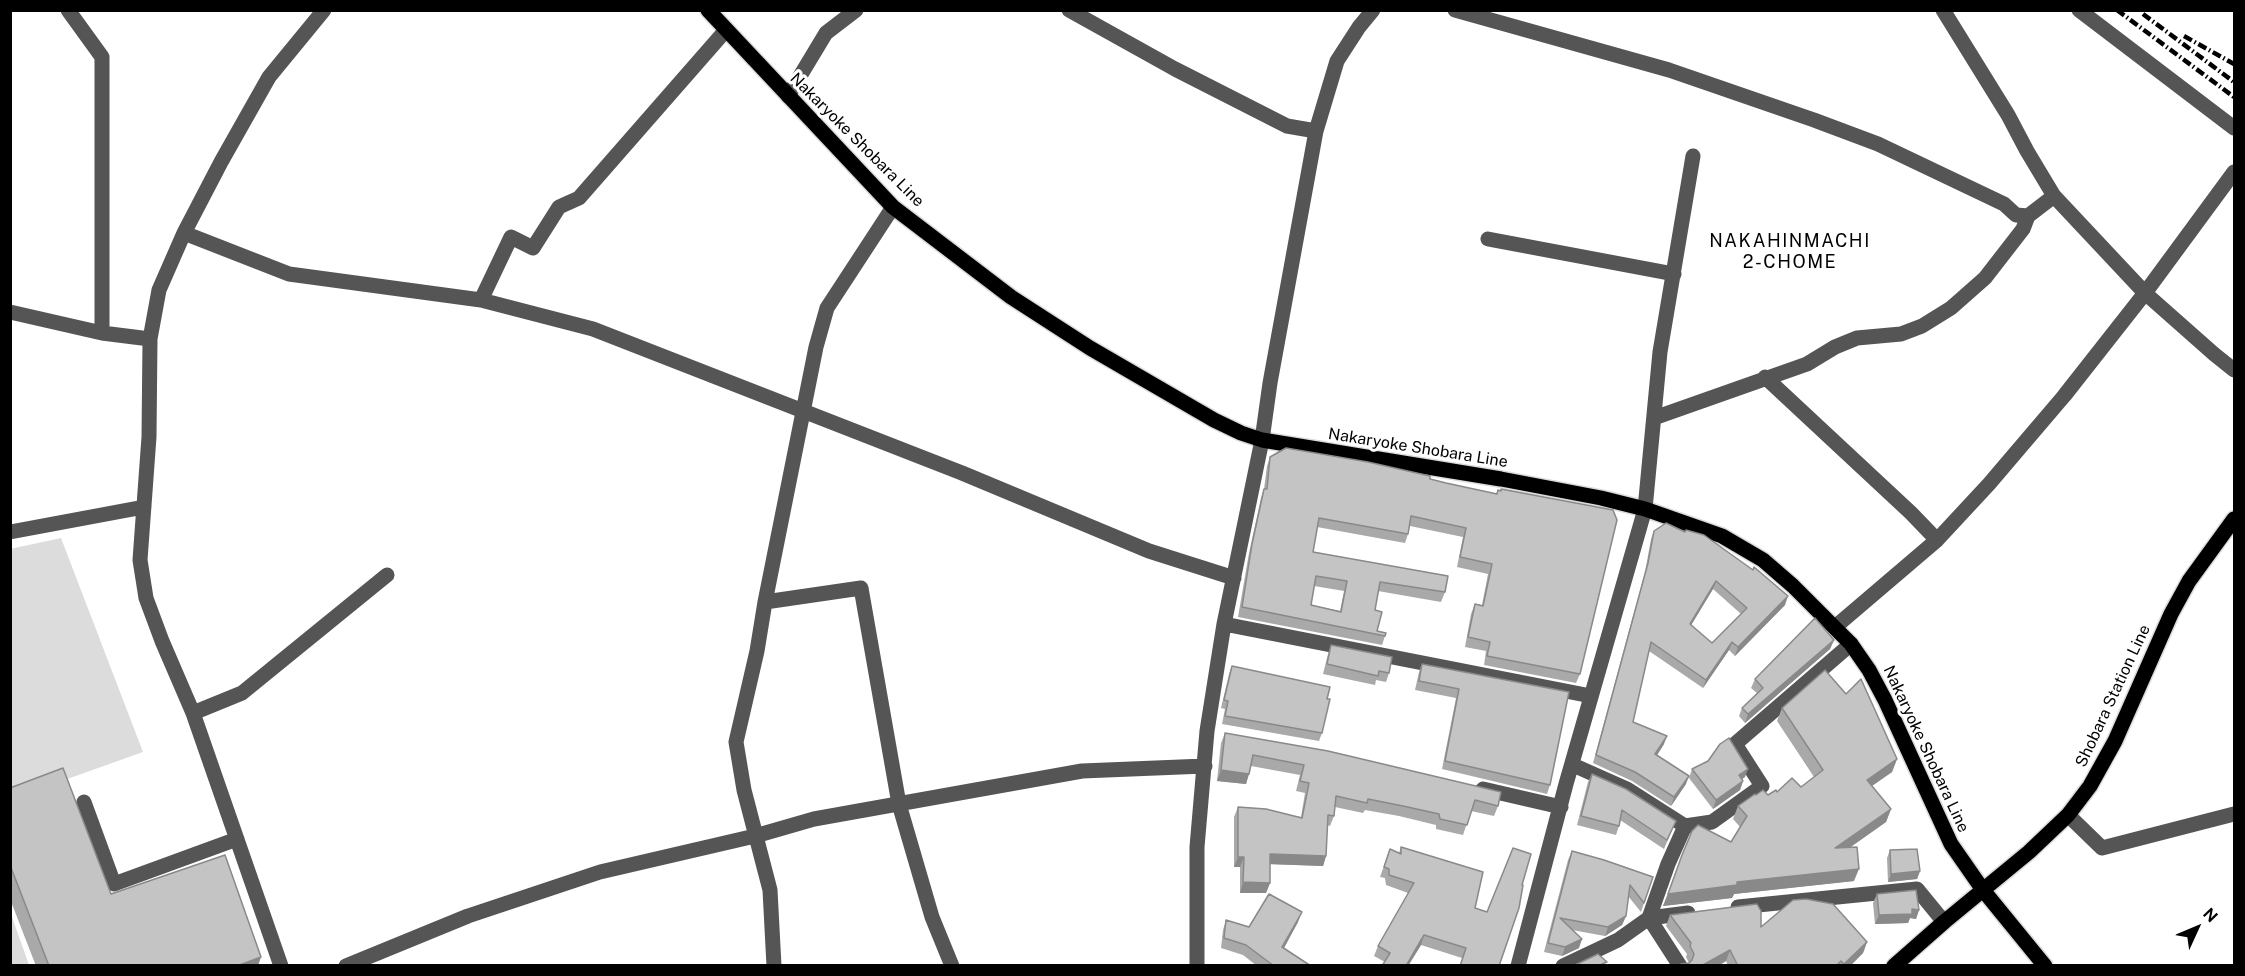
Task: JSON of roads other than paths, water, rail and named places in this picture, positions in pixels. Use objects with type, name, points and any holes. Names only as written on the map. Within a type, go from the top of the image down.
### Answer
[{"type":"main road","name":"Nakaryoke Shobara Line","points":[[708,10],[893,207],[1002,291],[1090,348],[1214,420],[1262,440],[1512,481],[1645,509],[1722,536],[1763,560],[1851,644],[1869,670],[1885,700],[1951,844],[1983,890],[2046,966]]},
{"type":"main road","name":"Shobara Station Line","points":[[1894,966],[2029,852],[2067,816],[2090,786],[2115,741],[2170,614],[2190,581],[2233,524]]},
{"type":"street","points":[[68,10],[102,57],[102,333]]},
{"type":"street","points":[[281,966],[193,713],[146,598],[141,560],[150,437],[150,339],[159,290],[184,233],[221,162],[269,77],[324,10]]},
{"type":"street","points":[[788,96],[826,33],[856,10]]},
{"type":"street","points":[[1069,10],[1175,69],[1287,126],[1316,131]]},
{"type":"street","points":[[1197,966],[1197,847],[1224,624],[1262,440],[1272,371],[1316,131],[1337,61],[1373,10]]},
{"type":"street","points":[[1455,10],[1669,70],[1814,120],[1878,144],[2004,204],[2016,215],[2028,216]]},
{"type":"street","points":[[1943,10],[2008,115],[2054,196],[2145,293],[2235,370]]},
{"type":"street","points":[[2079,10],[2235,128]]},
{"type":"street","points":[[481,300],[511,237],[533,248],[559,207],[579,198],[726,30]]},
{"type":"street","points":[[1518,966],[1591,696],[1645,509],[1660,352],[1693,156]]},
{"type":"street","points":[[1835,627],[1937,540],[2057,405],[2145,293],[2235,172]]},
{"type":"street","points":[[1654,418],[1807,364],[1835,347],[1857,338],[1902,334],[1922,326],[1951,308],[1985,278],[2023,229],[2028,216],[2054,196]]},
{"type":"street","points":[[774,966],[770,890],[744,790],[736,742],[757,651],[816,346],[827,308],[893,207]]},
{"type":"street","points":[[184,233],[289,274],[481,300],[593,329],[962,473],[1138,547],[1234,578]]},
{"type":"street","points":[[1488,239],[1674,274]]},
{"type":"street","points":[[10,312],[102,333],[150,339]]},
{"type":"street","points":[[1765,377],[1937,540]]},
{"type":"street","points":[[10,532],[144,507]]},
{"type":"street","points":[[193,713],[242,693],[387,575]]},
{"type":"street","points":[[765,602],[861,588],[899,804],[932,917],[952,966]]},
{"type":"street","points":[[1224,624],[1591,696]]},
{"type":"street","points":[[1573,765],[1627,789],[1685,826],[1712,822],[1762,786],[1735,744],[1851,644]]},
{"type":"street","points":[[346,966],[468,916],[600,872],[755,836],[814,819],[1082,771],[1205,766]]},
{"type":"street","points":[[1470,787],[1561,807]]},
{"type":"street","points":[[84,802],[114,884],[237,839]]},
{"type":"street","points":[[2067,816],[2102,848],[2235,814]]},
{"type":"street","points":[[1648,918],[1685,826]]},
{"type":"street","points":[[1720,909],[1917,889],[1944,922]]},
{"type":"street","points":[[1563,966],[1618,940],[1648,918],[1699,912]]},
{"type":"street","points":[[1648,918],[1680,966]]},
{"type":"railway","points":[[2117,10],[2234,97]]},
{"type":"railway","points":[[2143,14],[2234,82]]},
{"type":"railway","points":[[2184,36],[2234,64]]},
{"type":"district","name":"NAKAHINMACHI 2-CHOME","points":[[1790,251]]}]
